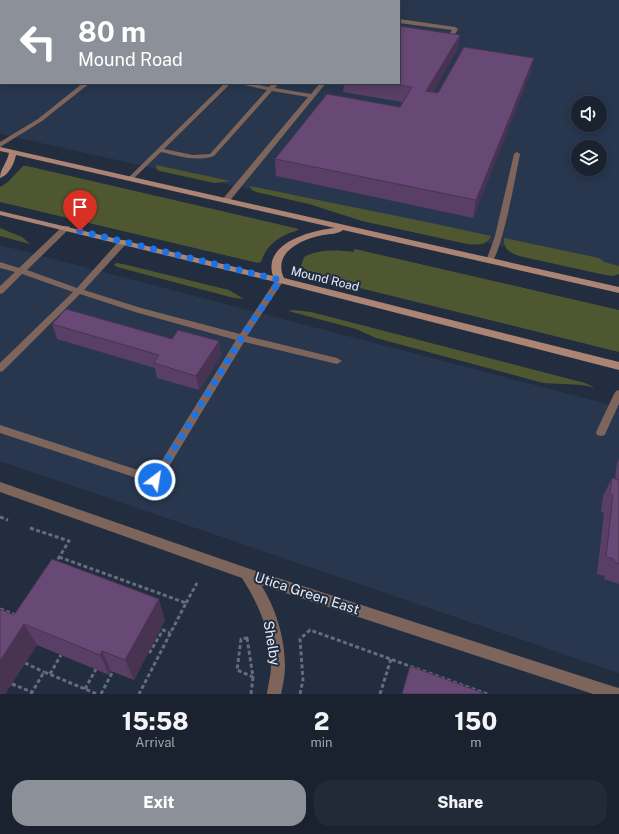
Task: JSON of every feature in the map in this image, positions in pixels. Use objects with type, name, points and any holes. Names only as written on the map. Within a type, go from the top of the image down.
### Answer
[{"type":"main road","points":[[0,149],[619,290]]},
{"type":"main road","points":[[0,176],[9,166],[13,152]]},
{"type":"main road","name":"Mound Road","points":[[0,213],[280,280],[619,366]]},
{"type":"main road","points":[[280,280],[276,267],[279,257],[285,248],[290,244],[310,234],[348,229]]},
{"type":"street","name":"Utica Green East","points":[[0,487],[247,574],[615,694]]},
{"type":"street","name":"Shelby","points":[[247,574],[261,596],[273,627],[278,666],[274,694]]},
{"type":"lane","points":[[400,21],[455,29],[446,45],[438,44]]},
{"type":"lane","points":[[0,145],[40,120],[86,84]]},
{"type":"lane","points":[[130,179],[227,84]]},
{"type":"lane","points":[[244,84],[312,96]]},
{"type":"lane","points":[[160,150],[199,158],[206,158],[212,155],[275,84]]},
{"type":"lane","points":[[226,201],[322,84]]},
{"type":"lane","points":[[490,261],[499,236],[517,154]]},
{"type":"lane","points":[[0,290],[66,228]]},
{"type":"lane","points":[[0,369],[78,292],[123,242]]},
{"type":"lane","points":[[0,265],[78,292],[241,339],[337,361]]},
{"type":"lane","points":[[0,429],[155,480],[241,339],[280,280]]},
{"type":"lane","points":[[601,432],[619,394]]},
{"type":"path","points":[[0,517],[8,520]]},
{"type":"path","points":[[30,528],[69,541],[51,570]]},
{"type":"path","points":[[59,557],[186,603]]},
{"type":"path","points":[[104,581],[108,575]]},
{"type":"path","points":[[139,694],[197,583]]},
{"type":"path","points":[[139,594],[143,588]]},
{"type":"path","points":[[0,609],[20,617]]},
{"type":"path","points":[[149,652],[163,630],[170,633]]},
{"type":"path","points":[[300,694],[303,680],[300,639],[310,630],[488,694]]},
{"type":"path","points":[[251,694],[254,677],[247,638],[241,639],[237,670],[254,677]]},
{"type":"path","points":[[50,674],[61,655]]},
{"type":"path","points":[[380,694],[391,659]]},
{"type":"path","points":[[25,663],[97,694]]},
{"type":"path","points":[[85,689],[96,669]]},
{"type":"path","points":[[101,694],[113,671]]},
{"type":"path","points":[[12,684],[31,693],[44,672]]},
{"type":"path","points":[[454,688],[456,682]]},
{"type":"shaded area","points":[[400,0],[619,0],[619,272],[0,134],[0,84],[400,84]]},
{"type":"shaded area","points":[[0,245],[619,407],[619,673],[0,461]]},
{"type":"green space","points":[[156,165],[230,181],[214,183],[160,171],[157,170]]},
{"type":"green space","points":[[23,166],[299,229],[282,236],[274,242],[265,253],[261,262],[258,263],[0,202],[0,187],[8,182]]},
{"type":"green space","points":[[250,186],[491,236],[487,242],[478,245],[467,244],[362,221],[309,204],[256,192],[252,190]]},
{"type":"green space","points":[[0,228],[22,237],[30,244],[0,236]]},
{"type":"green space","points":[[504,238],[599,258],[604,262],[619,266],[619,274],[613,276],[605,275],[519,256],[506,248]]},
{"type":"green space","points":[[355,249],[619,310],[619,352],[319,278],[321,275],[308,271],[301,266],[304,257],[310,254],[328,251],[353,252]]},
{"type":"green space","points":[[116,263],[229,290],[244,299],[234,298],[117,267],[114,265]]},
{"type":"green space","points":[[294,310],[311,312],[585,383],[595,388],[583,385],[543,383],[376,338],[356,329],[288,311]]},
{"type":"building","points":[[400,26],[460,35],[426,91],[438,93],[464,47],[534,58],[476,200],[275,159],[327,94],[400,107],[412,87],[392,84],[400,84]]},
{"type":"building","points":[[66,309],[172,339],[178,330],[219,341],[196,376],[154,363],[159,355],[52,324]]},
{"type":"building","points":[[612,478],[619,480],[619,564],[614,562],[614,559],[606,557],[613,495],[610,494]]},
{"type":"building","points":[[52,559],[159,599],[125,660],[102,651],[100,655],[24,624],[0,661],[0,609],[14,615]]},
{"type":"building","points":[[410,666],[486,694],[402,694]]},
{"type":"route","points":[[80,231],[280,280],[241,339],[155,480]]}]
